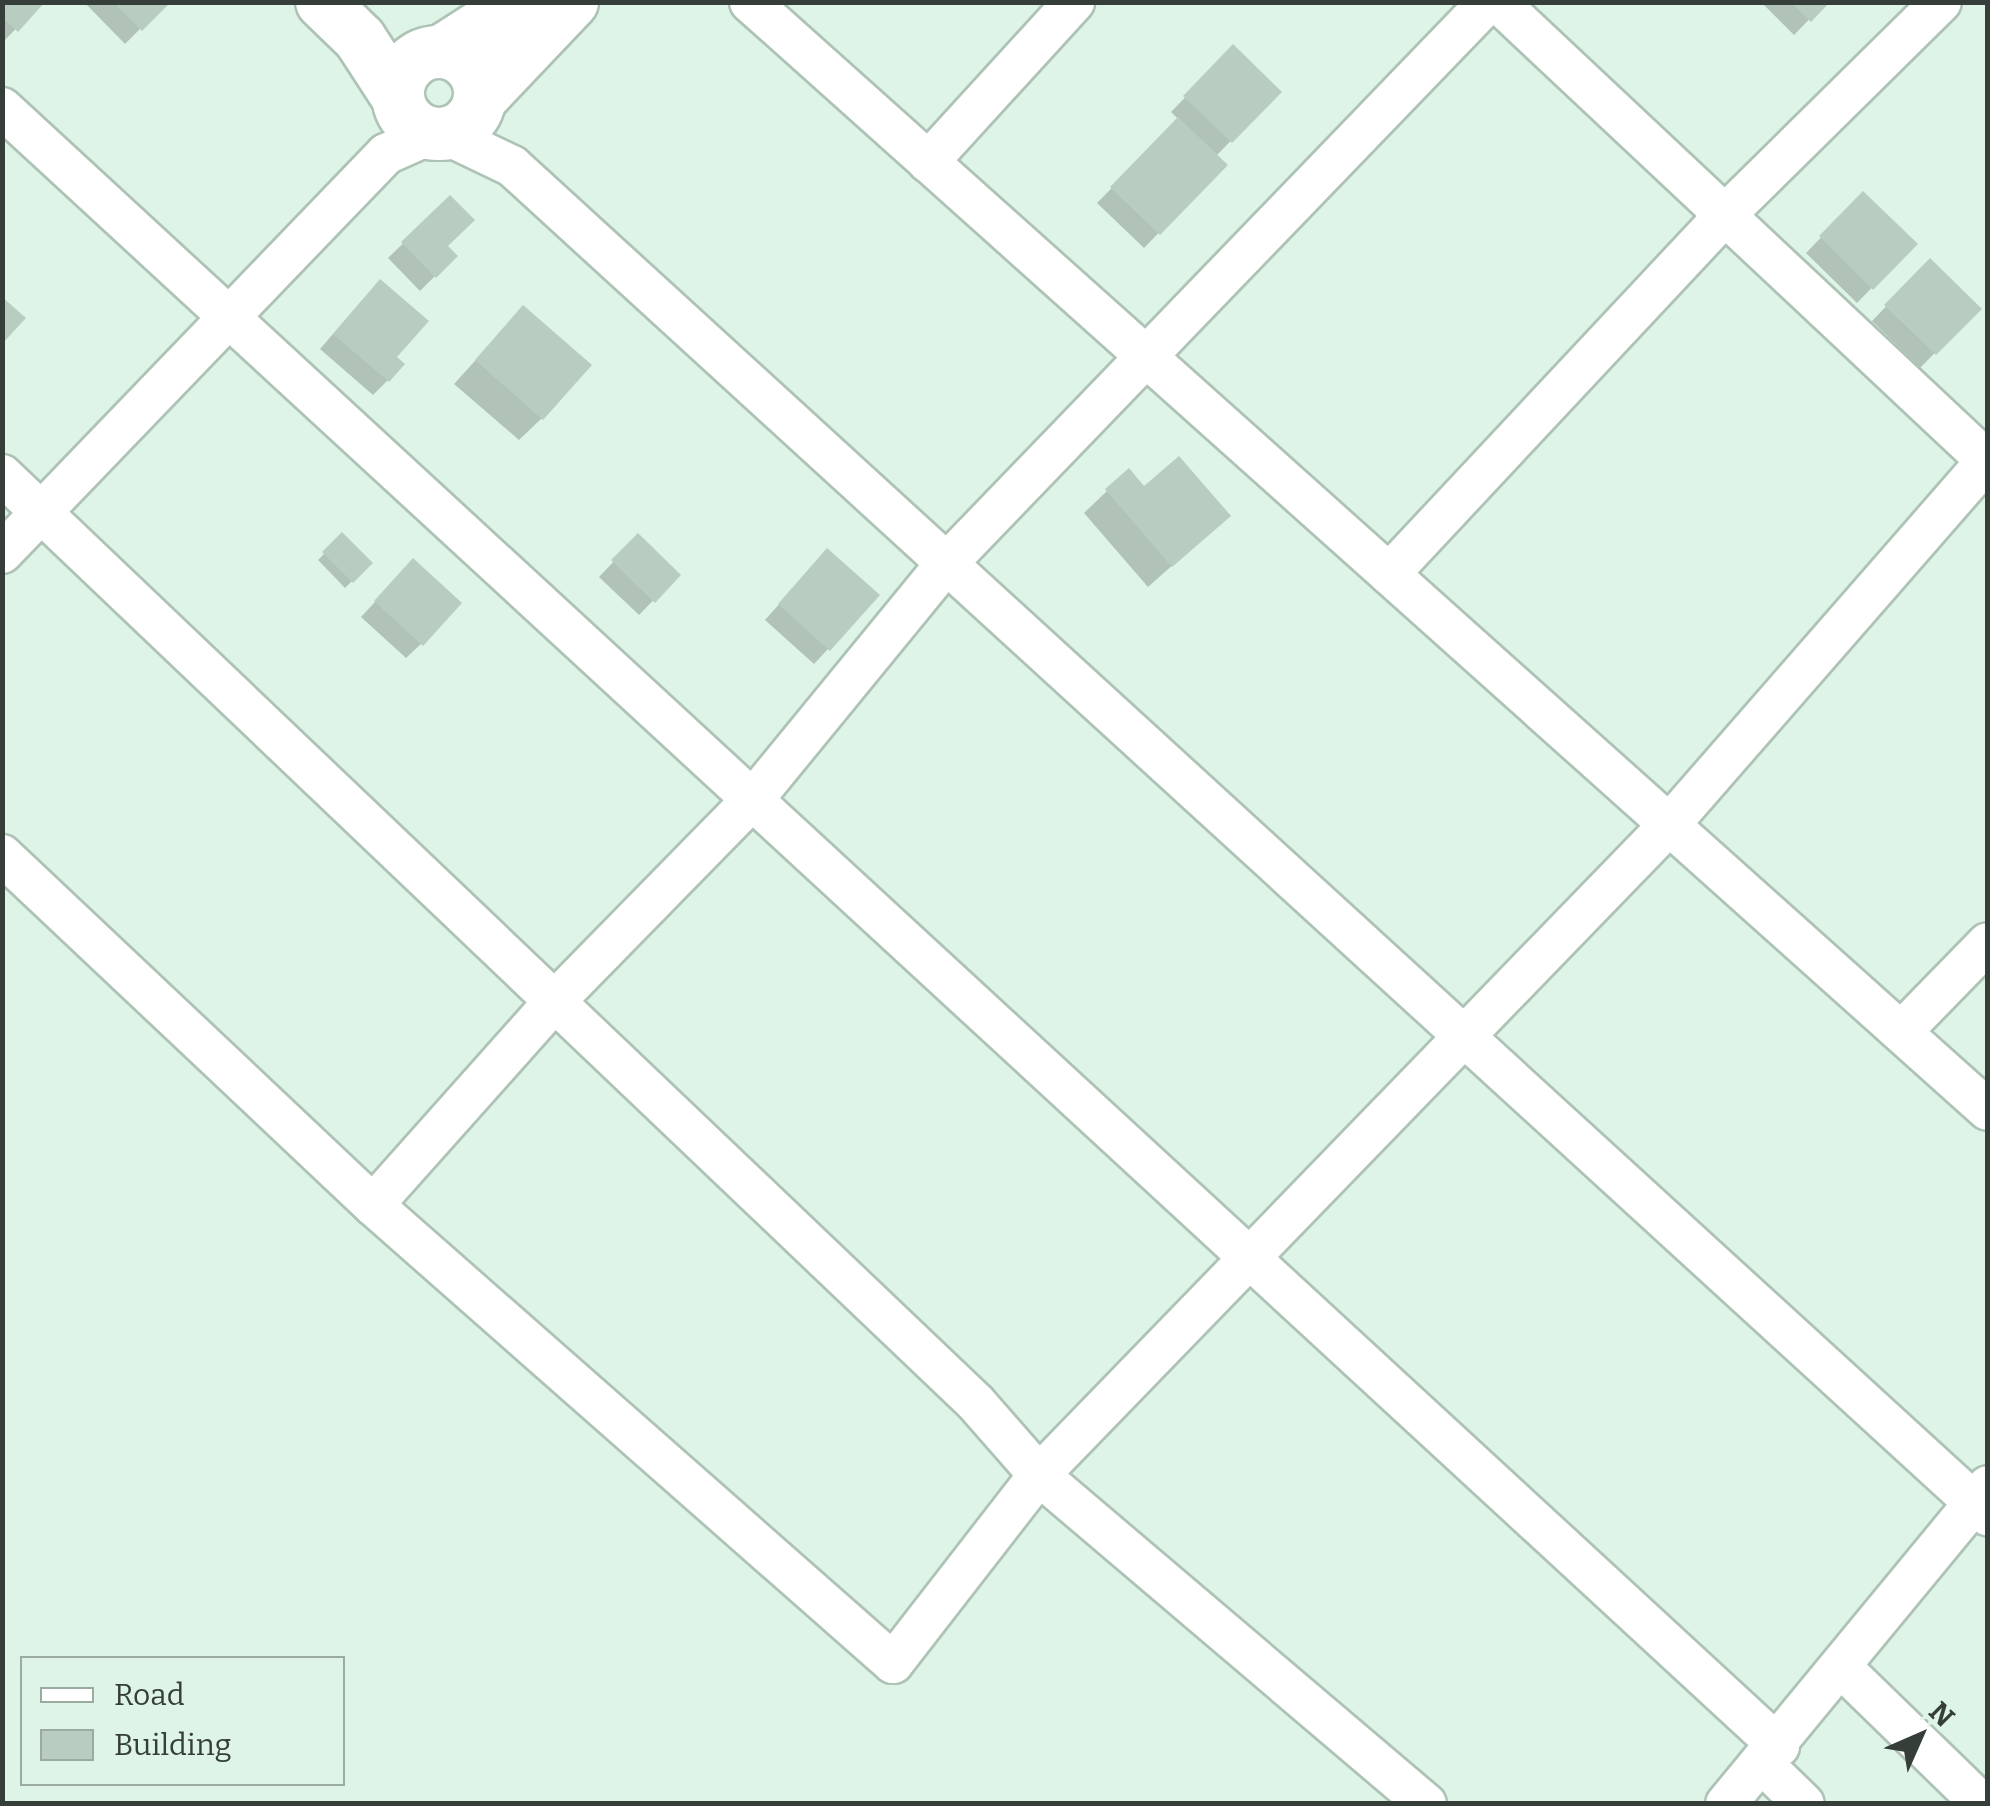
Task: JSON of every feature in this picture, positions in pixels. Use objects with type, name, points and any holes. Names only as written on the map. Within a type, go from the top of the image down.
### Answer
[{"type":"street","points":[[322,2],[360,39],[423,121],[512,166],[1461,1037],[1981,1502],[1726,1804]]},
{"type":"street","points":[[423,121],[404,69],[519,2]]},
{"type":"street","points":[[423,121],[572,2]]},
{"type":"street","points":[[750,2],[1988,1110]]},
{"type":"street","points":[[928,162],[1074,2]]},
{"type":"street","points":[[373,1205],[555,1001],[754,797],[946,564],[1488,2]]},
{"type":"street","points":[[2,855],[373,1205],[893,1664],[1039,1474],[1669,825],[1987,461],[1728,212],[1498,2]]},
{"type":"street","points":[[1389,574],[1728,212],[1941,2]]},
{"type":"street","points":[[2,553],[423,121],[467,62],[360,39]]},
{"type":"street","points":[[2,108],[1250,1255],[1771,1755],[1804,1804]]},
{"type":"street","points":[[2,475],[976,1403],[1039,1474],[1426,1804]]},
{"type":"street","points":[[1901,1032],[1988,943]]},
{"type":"street","points":[[1841,1667],[1982,1804]]},
{"type":"building","points":[[2,2],[45,2],[18,32],[2,17]]},
{"type":"building","points":[[113,2],[171,2],[142,31]]},
{"type":"building","points":[[1790,2],[1830,2],[1811,22]]},
{"type":"building","points":[[1233,44],[1282,92],[1232,143],[1183,96]]},
{"type":"building","points":[[1178,117],[1228,165],[1160,235],[1110,187]]},
{"type":"building","points":[[1863,191],[1918,244],[1873,290],[1819,236]]},
{"type":"building","points":[[450,195],[475,220],[448,246],[458,256],[436,278],[401,242]]},
{"type":"building","points":[[1930,258],[1982,309],[1936,355],[1884,305]]},
{"type":"building","points":[[380,279],[429,321],[397,357],[405,364],[389,382],[333,334]]},
{"type":"building","points":[[2,297],[26,318],[2,344]]},
{"type":"building","points":[[523,305],[592,365],[543,420],[475,360]]},
{"type":"building","points":[[1179,456],[1231,516],[1172,567],[1105,489],[1129,468],[1144,486]]},
{"type":"building","points":[[342,532],[373,563],[353,583],[322,552]]},
{"type":"building","points":[[638,533],[681,575],[655,603],[611,560]]},
{"type":"building","points":[[827,548],[880,595],[830,651],[778,604]]},
{"type":"building","points":[[413,558],[462,603],[423,646],[374,601]]}]
